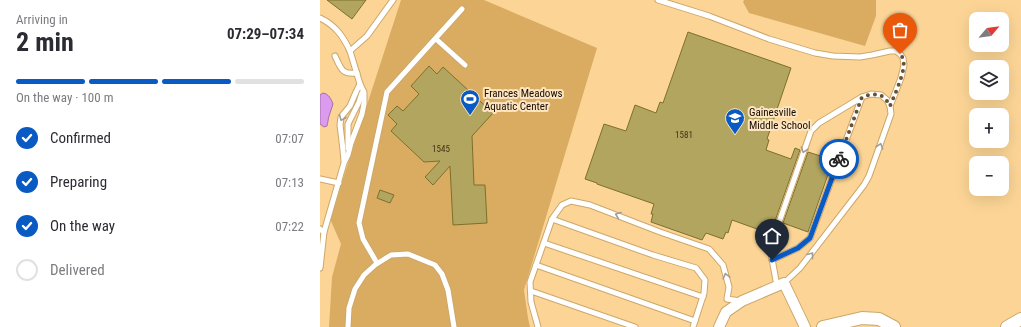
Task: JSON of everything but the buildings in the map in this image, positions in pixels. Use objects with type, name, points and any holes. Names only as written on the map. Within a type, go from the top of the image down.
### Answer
[{"type":"street","points":[[719,327],[726,312],[742,301],[780,285],[805,327]]},
{"type":"street","points":[[823,327],[862,318],[879,319],[894,327]]},
{"type":"street","points":[[1007,327],[1021,319]]},
{"type":"lane","points":[[350,51],[367,36],[393,0]]},
{"type":"lane","points":[[658,0],[709,16],[769,39],[815,53],[833,56],[860,57],[896,51],[903,58],[904,64],[901,78],[890,106]]},
{"type":"lane","points":[[377,263],[363,239],[359,223],[387,92],[462,9]]},
{"type":"lane","points":[[320,18],[328,22],[340,33],[350,51],[360,84],[362,94],[348,124],[348,153]]},
{"type":"lane","points":[[436,39],[465,65]]},
{"type":"lane","points":[[335,56],[345,73],[357,73]]},
{"type":"lane","points":[[320,268],[322,231],[362,114],[364,92],[360,84]]},
{"type":"lane","points":[[344,163],[344,150],[340,126],[341,118],[350,106],[360,84]]},
{"type":"lane","points":[[870,94],[881,95],[887,100],[890,106],[891,114],[869,176],[864,185],[800,268],[780,285],[772,260],[770,248],[811,132],[819,123],[862,97],[870,94]]},
{"type":"lane","points":[[772,260],[798,248],[810,238],[862,97]]},
{"type":"lane","points":[[320,179],[338,183]]},
{"type":"lane","points":[[538,327],[531,302],[530,282],[552,219],[562,205],[571,201],[590,204],[660,232],[709,249],[723,265],[729,287],[727,299],[742,301]]},
{"type":"lane","points":[[552,219],[653,255],[696,268],[705,280],[703,297],[693,327]]},
{"type":"lane","points":[[544,242],[703,297]]},
{"type":"lane","points":[[348,327],[349,308],[356,289],[364,275],[377,263],[390,255],[408,254],[435,265],[442,274],[448,290],[454,327]]},
{"type":"lane","points":[[536,265],[696,321]]},
{"type":"lane","points":[[530,291],[636,327]]},
{"type":"shaded area","name":"Frances Meadows Aquatic Center","points":[[401,0],[484,0],[597,48],[524,290],[530,327],[329,327],[332,277],[341,244],[330,219]]},
{"type":"shaded area","points":[[744,0],[876,0],[876,16],[865,46],[749,13],[743,2]]},
{"type":"shaded area","points":[[323,93],[331,99],[333,104],[327,126],[324,127],[320,124],[320,95]]},
{"type":"way so far","points":[[839,159],[862,97],[870,94],[881,95],[887,100],[890,106],[901,78],[904,64],[903,58],[900,54]]},
{"type":"place","name":"Frances Meadows Aquatic Center","points":[[470,116]]},
{"type":"place","name":"Gainesville Middle School","points":[[735,135]]},
{"type":"route","points":[[772,260],[798,248],[810,238],[839,159]]}]
